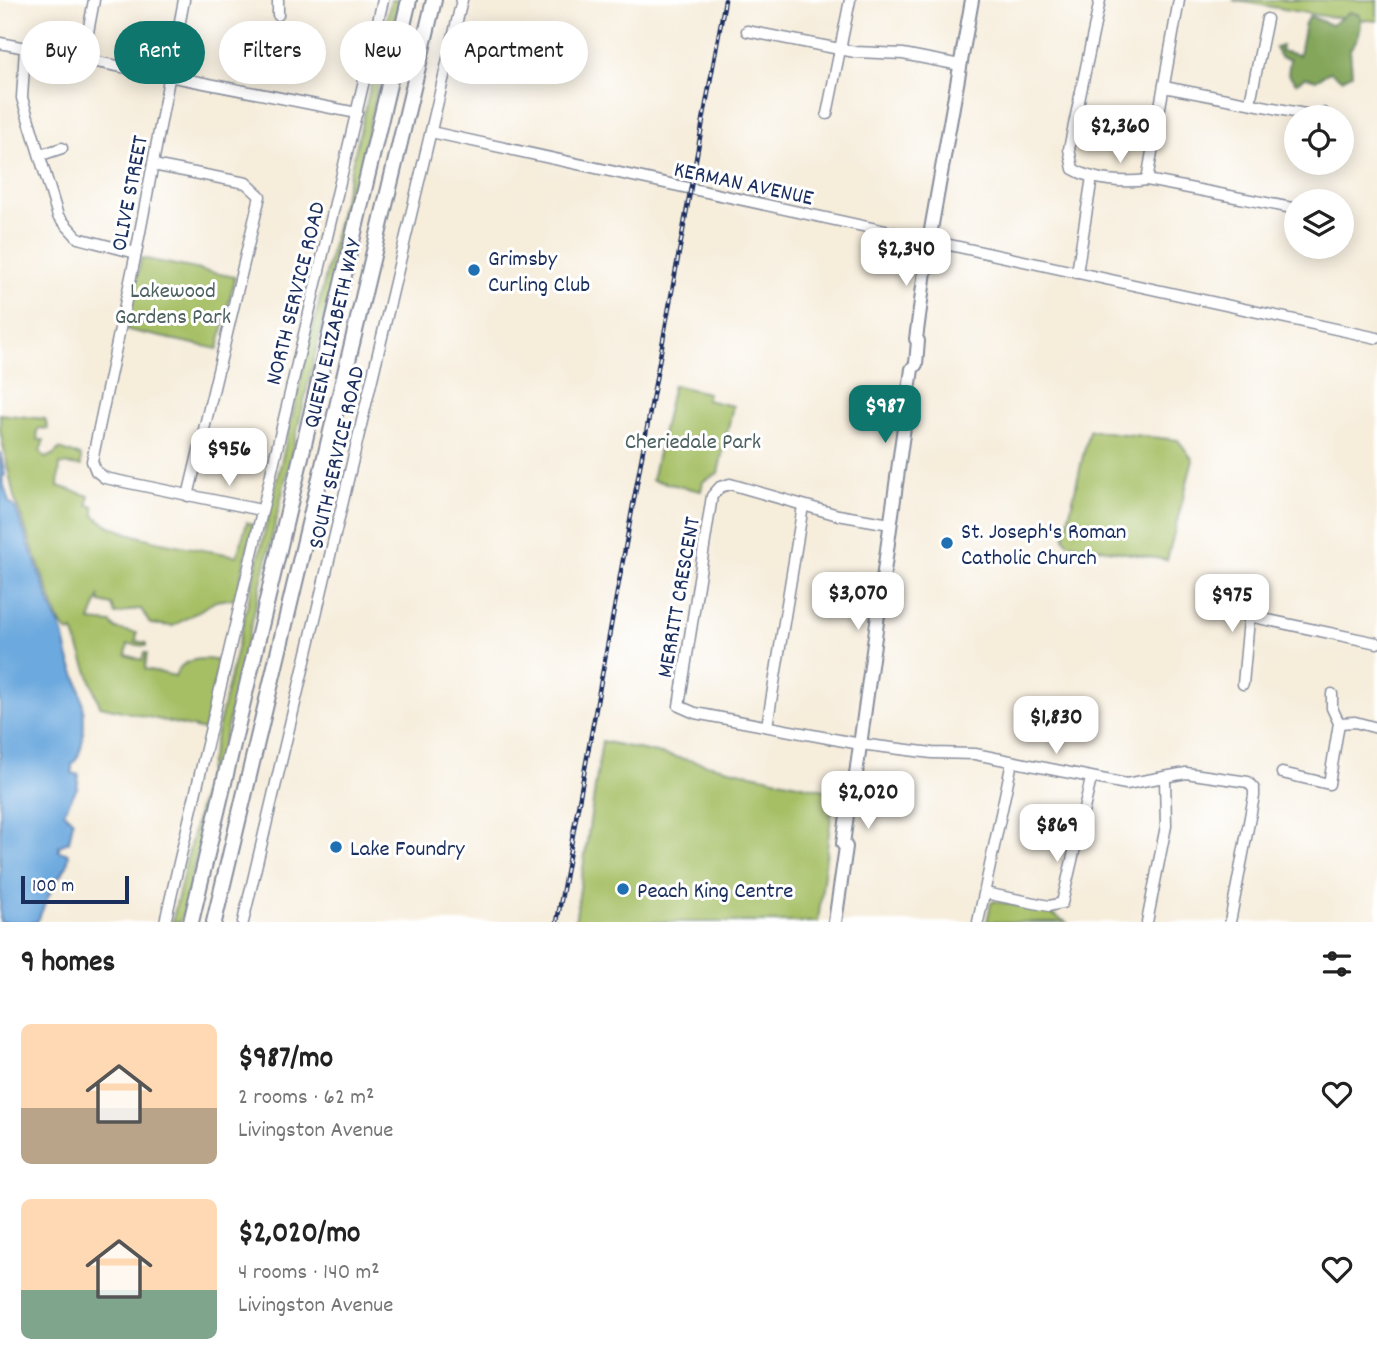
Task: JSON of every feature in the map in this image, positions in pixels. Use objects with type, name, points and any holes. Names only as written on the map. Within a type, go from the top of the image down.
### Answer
[{"type":"highway","name":"QUEEN ELIZABETH WAY","points":[[191,922],[409,0]]},
{"type":"highway","name":"QUEEN ELIZABETH WAY","points":[[214,922],[434,0]]},
{"type":"main road","points":[[835,922],[846,848],[849,845],[854,809],[852,803],[912,369],[916,364],[916,339],[929,241],[972,0]]},
{"type":"street","points":[[90,21],[94,0]]},
{"type":"street","name":"OLIVE STREET","points":[[180,21],[184,0]]},
{"type":"street","points":[[278,0],[278,15]]},
{"type":"street","name":"NORTH SERVICE ROAD","points":[[165,922],[383,0]]},
{"type":"street","name":"SOUTH SERVICE ROAD","points":[[243,922],[462,0]]},
{"type":"street","points":[[827,114],[850,0]]},
{"type":"street","points":[[1100,0],[1069,149],[1073,169],[1092,177],[1130,182],[1147,180],[1284,206]]},
{"type":"street","points":[[1147,180],[1179,0]]},
{"type":"street","points":[[1250,102],[1267,19]]},
{"type":"street","points":[[747,31],[841,49],[903,54],[960,65]]},
{"type":"street","points":[[0,43],[21,47]]},
{"type":"street","points":[[23,84],[22,99],[58,216],[66,228],[89,243],[136,253]]},
{"type":"street","name":"OLIVE STREET","points":[[169,84],[95,444],[93,467],[106,478],[261,510]]},
{"type":"street","points":[[202,84],[357,113]]},
{"type":"street","points":[[1164,88],[1284,109]]},
{"type":"street","name":"KERMAN AVENUE","points":[[431,132],[1377,338]]},
{"type":"street","points":[[41,155],[62,148]]},
{"type":"street","points":[[153,164],[246,183],[253,186],[260,196],[188,496]]},
{"type":"street","points":[[1077,273],[1092,177]]},
{"type":"street","name":"MERRITT CRESCENT","points":[[890,524],[803,506],[730,484],[720,487],[712,496],[679,706],[684,711],[860,744],[932,753],[975,754],[1126,784],[1186,774],[1248,782],[1254,789],[1254,796],[1230,922]]},
{"type":"street","points":[[767,726],[803,506]]},
{"type":"street","points":[[1243,684],[1252,587]]},
{"type":"street","points":[[1250,616],[1377,643]]},
{"type":"street","points":[[1282,773],[1329,784],[1339,723],[1332,708],[1332,694]]},
{"type":"street","points":[[1339,723],[1355,722],[1377,728]]},
{"type":"street","points":[[978,922],[1012,762]]},
{"type":"street","points":[[1148,922],[1166,826],[1165,778]]},
{"type":"street","points":[[985,893],[1049,906],[1062,903],[1091,779]]},
{"type":"green space","points":[[391,0],[399,0],[394,21],[386,21]]},
{"type":"green space","points":[[1233,0],[1377,0],[1377,21],[1323,16]]},
{"type":"green space","points":[[1350,12],[1360,15],[1361,25],[1358,38],[1350,49],[1352,74],[1342,79],[1330,72],[1316,80],[1306,77],[1296,83],[1288,74],[1290,59],[1280,57],[1275,48],[1282,46],[1281,51],[1299,55],[1305,23],[1310,16],[1331,25]]},
{"type":"green space","points":[[371,84],[379,84],[181,922],[172,922]]},
{"type":"green space","name":"Lakewood Gardens Park","points":[[141,258],[235,277],[218,349],[127,330]]},
{"type":"green space","name":"Cheriedale Park","points":[[673,385],[708,393],[706,400],[733,406],[718,473],[703,482],[701,491],[652,480]]},
{"type":"green space","points":[[0,414],[45,419],[48,429],[39,428],[37,431],[38,440],[44,440],[40,451],[45,458],[59,449],[81,456],[81,466],[60,464],[58,486],[89,496],[88,505],[94,507],[94,515],[121,531],[161,542],[237,556],[247,522],[253,525],[236,598],[216,601],[173,626],[150,624],[141,609],[115,614],[112,605],[100,602],[99,597],[90,621],[111,623],[116,629],[137,633],[136,641],[146,643],[146,646],[128,644],[126,655],[142,660],[144,653],[147,653],[145,669],[175,676],[187,662],[206,659],[219,661],[204,730],[100,706],[73,631],[69,633],[60,623],[14,497],[0,430]]},
{"type":"green space","points":[[1089,430],[1178,440],[1193,460],[1167,560],[1068,543],[1064,538]]},
{"type":"green space","name":"Peach King Centre","points":[[602,741],[834,792],[818,922],[575,922]]},
{"type":"green space","points":[[994,901],[1048,912],[1066,922],[987,922],[991,903]]},
{"type":"water","points":[[0,452],[5,475],[2,478],[9,502],[15,507],[63,632],[78,682],[84,716],[81,748],[72,765],[72,773],[79,775],[77,788],[64,812],[73,821],[69,842],[59,846],[59,851],[69,854],[67,866],[54,884],[37,922],[0,922]]},
{"type":"railway","points":[[557,922],[725,0]]},
{"type":"place","name":"Grimsby Curling Club","points":[[474,270]]},
{"type":"place","name":"St. Joseph's Roman Catholic Church","points":[[947,543]]},
{"type":"place","name":"Lake Foundry","points":[[336,847]]},
{"type":"place","name":"Peach King Centre","points":[[623,889]]}]
